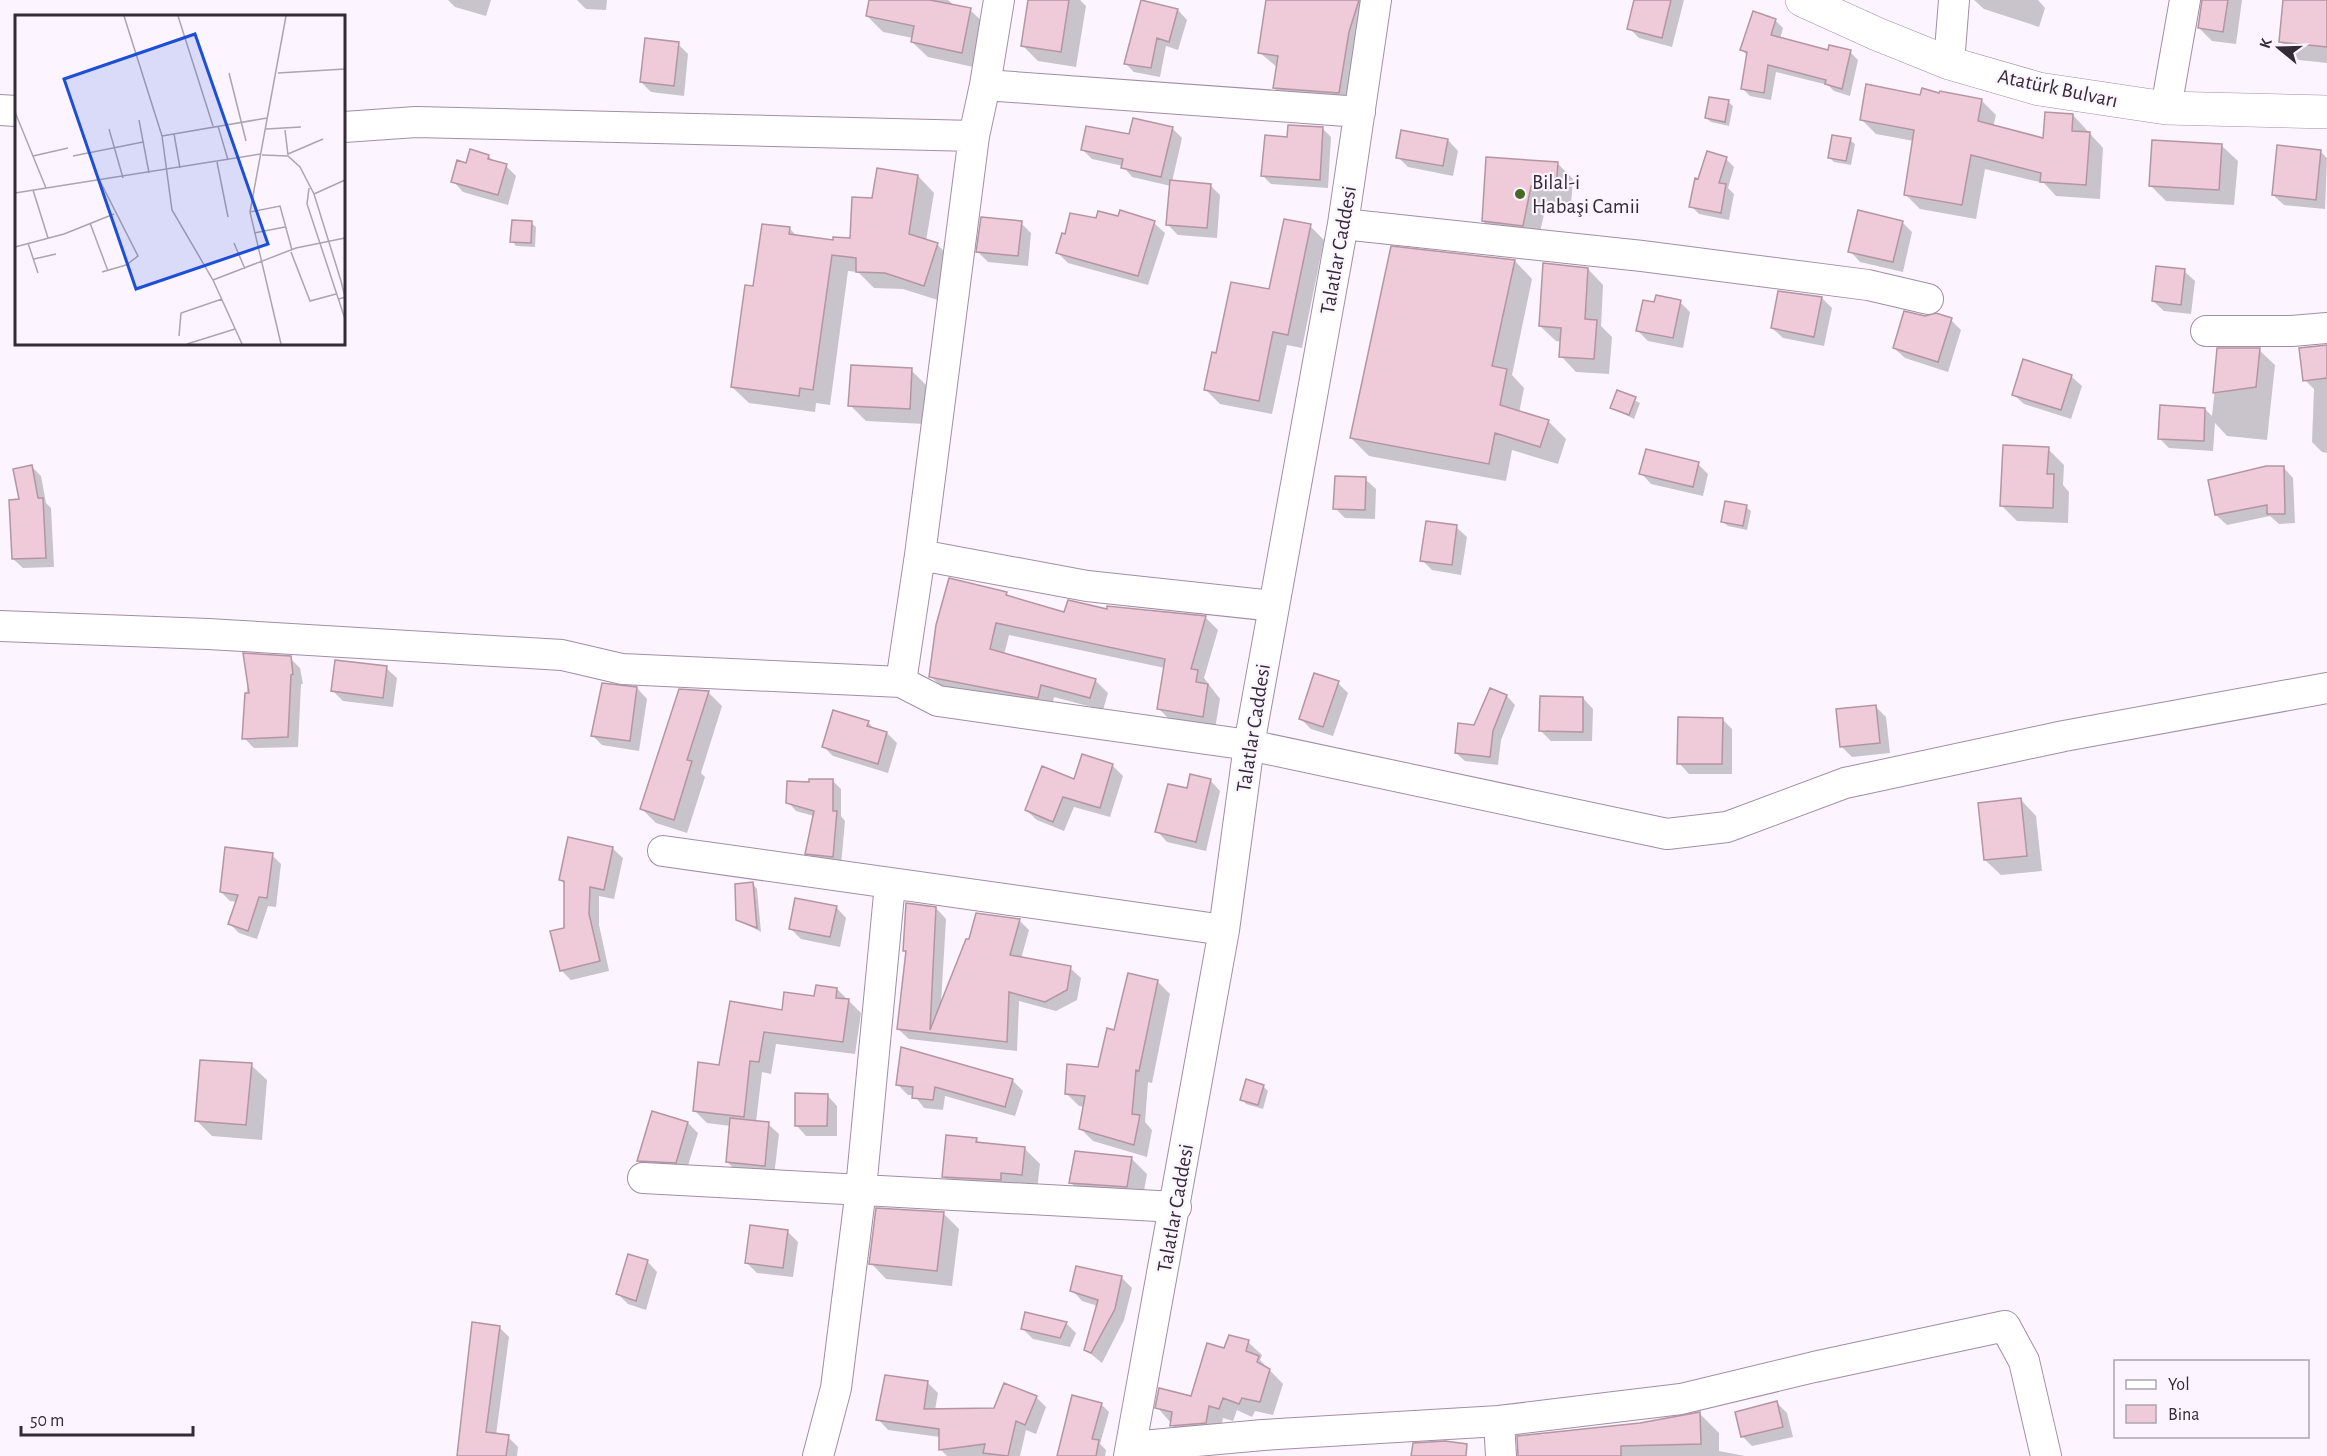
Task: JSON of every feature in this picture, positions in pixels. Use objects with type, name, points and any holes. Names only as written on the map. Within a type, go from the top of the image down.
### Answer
[{"type":"main road","name":"Atatürk Bulvarı","points":[[1802,0],[1949,63],[2039,89],[2166,108],[2327,112]]},
{"type":"street","points":[[901,682],[920,555],[974,136],[999,0]]},
{"type":"street","name":"Talatlar Caddesi","points":[[1130,1452],[1176,1207],[1224,930],[1249,745],[1343,224],[1376,0]]},
{"type":"street","points":[[1949,63],[1954,0]]},
{"type":"street","points":[[2166,108],[2185,0]]},
{"type":"street","points":[[985,85],[1360,112]]},
{"type":"street","points":[[0,110],[15,111]]},
{"type":"street","points":[[345,127],[416,122],[974,136]]},
{"type":"street","points":[[1343,224],[1619,254],[1868,285],[1928,299]]},
{"type":"street","points":[[2206,332],[2292,331],[2327,328]]},
{"type":"street","points":[[920,555],[1087,586],[1274,606]]},
{"type":"street","points":[[0,626],[208,634],[562,655],[621,669],[901,682],[938,701],[1249,745],[1667,834],[1727,827],[1845,783],[2064,736],[2327,688]]},
{"type":"street","points":[[663,852],[1224,930]]},
{"type":"street","points":[[818,1456],[836,1388],[861,1189],[890,884]]},
{"type":"street","points":[[643,1178],[1176,1207]]},
{"type":"street","points":[[1130,1452],[1263,1435],[1499,1421],[1681,1399],[1814,1367],[2005,1326],[2024,1361],[2046,1456]]},
{"type":"street","points":[[1499,1421],[1501,1456]]},
{"type":"building","points":[[869,0],[930,0],[971,8],[962,53],[911,42],[914,26],[866,16]]},
{"type":"building","points":[[1028,0],[1069,0],[1061,52],[1021,46]]},
{"type":"building","points":[[1141,0],[1178,9],[1169,42],[1157,38],[1151,68],[1124,64]]},
{"type":"building","points":[[1266,0],[1359,0],[1349,32],[1339,93],[1273,88],[1278,56],[1258,53]]},
{"type":"building","points":[[1634,0],[1671,0],[1662,38],[1627,29]]},
{"type":"building","points":[[2202,0],[2228,0],[2223,32],[2198,28]]},
{"type":"building","points":[[2283,0],[2327,0],[2327,47],[2279,42]]},
{"type":"building","points":[[1753,11],[1776,19],[1771,35],[1828,50],[1829,45],[1851,50],[1842,89],[1825,84],[1826,80],[1768,65],[1764,93],[1741,89],[1747,52],[1740,50]]},
{"type":"building","points":[[645,38],[679,42],[674,86],[640,82]]},
{"type":"building","points":[[1866,84],[1920,95],[1922,88],[1939,93],[1940,91],[1982,99],[1978,121],[2043,138],[2045,112],[2073,114],[2072,131],[2090,132],[2086,185],[2040,182],[2041,173],[1971,155],[1962,205],[1904,195],[1914,130],[1860,120]]},
{"type":"building","points":[[1709,97],[1729,100],[1725,122],[1705,118]]},
{"type":"building","points":[[1133,118],[1173,127],[1161,177],[1121,168],[1123,159],[1081,150],[1086,126],[1129,134]]},
{"type":"building","points":[[1288,125],[1323,127],[1320,180],[1261,176],[1265,135],[1287,137]]},
{"type":"building","points":[[1401,130],[1448,139],[1443,166],[1396,158]]},
{"type":"building","points":[[1832,135],[1851,138],[1846,161],[1828,158]]},
{"type":"building","points":[[2152,140],[2222,144],[2219,190],[2149,186]]},
{"type":"building","points":[[2277,145],[2321,150],[2316,200],[2272,195]]},
{"type":"building","points":[[470,149],[489,155],[488,159],[507,164],[498,195],[451,182],[457,160],[466,163]]},
{"type":"building","points":[[1707,151],[1727,157],[1719,183],[1726,184],[1721,213],[1689,207],[1695,178],[1698,179]]},
{"type":"building","name":"Bilal-i Habaşi Camii","points":[[1486,157],[1558,162],[1556,189],[1531,186],[1523,226],[1482,221]]},
{"type":"building","points":[[877,168],[918,175],[909,234],[938,243],[924,286],[885,273],[856,272],[856,258],[832,255],[813,390],[800,388],[799,396],[731,387],[745,285],[753,286],[762,224],[790,227],[789,234],[833,240],[833,237],[850,238],[852,197],[872,198]]},
{"type":"building","points":[[1170,180],[1211,184],[1207,228],[1166,225]]},
{"type":"building","points":[[1120,210],[1155,221],[1138,276],[1056,253],[1062,233],[1065,234],[1070,213],[1096,218],[1098,211],[1118,216]]},
{"type":"building","points":[[1858,210],[1903,221],[1893,262],[1848,252]]},
{"type":"building","points":[[981,217],[1022,221],[1018,256],[976,252]]},
{"type":"building","points":[[1284,219],[1311,224],[1288,335],[1273,332],[1259,401],[1204,390],[1212,352],[1216,353],[1231,282],[1269,289]]},
{"type":"building","points":[[512,220],[532,221],[531,243],[510,242]]},
{"type":"building","points":[[1391,246],[1515,260],[1492,366],[1507,369],[1500,405],[1549,420],[1540,447],[1495,433],[1489,464],[1350,438]]},
{"type":"building","points":[[1543,263],[1588,268],[1585,319],[1597,320],[1594,359],[1559,357],[1561,328],[1539,326]]},
{"type":"building","points":[[2156,266],[2185,269],[2181,305],[2152,301]]},
{"type":"building","points":[[1778,291],[1822,297],[1814,337],[1771,328]]},
{"type":"building","points":[[1656,295],[1681,300],[1673,338],[1636,331],[1643,300],[1654,302]]},
{"type":"building","points":[[1904,311],[1925,316],[1936,313],[1952,318],[1938,362],[1893,348]]},
{"type":"building","points":[[2327,345],[2327,378],[2303,381],[2299,348]]},
{"type":"building","points":[[2217,348],[2260,348],[2256,387],[2213,393]]},
{"type":"building","points":[[2023,359],[2072,375],[2061,410],[2012,395]]},
{"type":"building","points":[[851,365],[912,368],[910,409],[848,406]]},
{"type":"building","points":[[1617,390],[1636,397],[1629,415],[1610,408]]},
{"type":"building","points":[[2160,405],[2205,408],[2204,441],[2158,439]]},
{"type":"building","points":[[2003,445],[2049,447],[2047,474],[2054,474],[2053,508],[2000,506]]},
{"type":"building","points":[[1646,449],[1699,462],[1693,487],[1639,474]]},
{"type":"building","points":[[32,465],[38,498],[43,498],[46,558],[12,559],[9,500],[19,499],[13,469]]},
{"type":"building","points":[[2266,466],[2284,466],[2285,514],[2267,514],[2267,505],[2215,515],[2208,480]]},
{"type":"building","points":[[1335,476],[1366,477],[1365,510],[1333,509]]},
{"type":"building","points":[[1725,501],[1747,505],[1743,526],[1721,522]]},
{"type":"building","points":[[1426,521],[1457,525],[1452,565],[1420,561]]},
{"type":"building","points":[[949,578],[1007,592],[1006,595],[1064,612],[1068,600],[1107,609],[1107,606],[1206,616],[1191,669],[1198,670],[1196,682],[1208,684],[1203,717],[1157,709],[1165,659],[996,623],[990,649],[1096,679],[1090,698],[1041,685],[1038,698],[929,677],[936,625]]},
{"type":"building","points":[[243,653],[291,656],[293,674],[291,675],[288,737],[242,739],[245,693],[249,693]]},
{"type":"building","points":[[335,660],[387,666],[383,698],[331,691]]},
{"type":"building","points":[[1314,673],[1339,681],[1323,727],[1299,719]]},
{"type":"building","points":[[602,683],[637,687],[630,741],[591,736]]},
{"type":"building","points":[[1490,688],[1507,695],[1493,731],[1490,757],[1455,753],[1458,723],[1474,725]]},
{"type":"building","points":[[679,689],[709,691],[687,760],[692,761],[674,820],[640,809]]},
{"type":"building","points":[[1540,696],[1583,697],[1583,732],[1539,731]]},
{"type":"building","points":[[1876,705],[1880,743],[1840,747],[1836,709]]},
{"type":"building","points":[[833,710],[869,721],[867,726],[887,732],[878,764],[822,747]]},
{"type":"building","points":[[1678,717],[1723,718],[1722,764],[1677,764]]},
{"type":"building","points":[[1082,754],[1113,764],[1100,808],[1063,797],[1053,822],[1025,810],[1042,766],[1074,779]]},
{"type":"building","points":[[1190,774],[1211,779],[1196,842],[1155,832],[1168,784],[1187,788]]},
{"type":"building","points":[[809,779],[833,779],[833,811],[837,811],[833,857],[805,854],[814,811],[786,803],[787,781],[809,782]]},
{"type":"building","points":[[2021,798],[2027,856],[1984,860],[1978,803]]},
{"type":"building","points":[[568,837],[613,847],[604,890],[590,887],[589,914],[600,961],[560,971],[550,931],[564,928],[564,881],[559,880]]},
{"type":"building","points":[[225,847],[273,853],[267,898],[259,897],[248,931],[228,924],[238,895],[220,892]]},
{"type":"building","points":[[753,882],[757,928],[736,920],[735,884]]},
{"type":"building","points":[[795,898],[837,906],[830,937],[789,929]]},
{"type":"building","points":[[906,903],[936,907],[930,1030],[966,939],[969,939],[976,913],[1020,919],[1010,955],[1071,966],[1067,990],[1045,1002],[1009,992],[1007,1042],[897,1029],[906,951],[903,951]]},
{"type":"building","points":[[1128,973],[1158,980],[1139,1071],[1136,1070],[1132,1114],[1140,1115],[1134,1145],[1079,1129],[1085,1096],[1065,1094],[1067,1064],[1098,1067],[1107,1028],[1114,1030]]},
{"type":"building","points":[[816,985],[837,988],[836,998],[849,999],[843,1042],[764,1032],[759,1062],[750,1061],[744,1117],[693,1111],[698,1062],[719,1065],[730,1001],[782,1010],[784,992],[814,996]]},
{"type":"building","points":[[901,1047],[1013,1079],[1005,1107],[935,1087],[933,1100],[912,1098],[913,1087],[896,1085]]},
{"type":"building","points":[[200,1060],[252,1063],[246,1125],[195,1121]]},
{"type":"building","points":[[1246,1079],[1264,1085],[1258,1105],[1240,1100]]},
{"type":"building","points":[[795,1093],[828,1094],[827,1126],[795,1126]]},
{"type":"building","points":[[652,1111],[688,1122],[676,1163],[637,1161]]},
{"type":"building","points":[[730,1118],[769,1122],[765,1166],[726,1162]]},
{"type":"building","points":[[946,1135],[977,1138],[976,1142],[1025,1147],[1022,1175],[1001,1173],[1001,1180],[942,1177]]},
{"type":"building","points":[[1075,1151],[1132,1157],[1127,1187],[1069,1183]]},
{"type":"building","points":[[876,1208],[944,1212],[937,1271],[869,1264]]},
{"type":"building","points":[[750,1225],[788,1230],[783,1268],[745,1263]]},
{"type":"building","points":[[628,1254],[648,1260],[636,1301],[616,1294]]},
{"type":"building","points":[[1076,1266],[1122,1276],[1115,1309],[1091,1353],[1084,1350],[1098,1300],[1070,1291]]},
{"type":"building","points":[[1025,1312],[1067,1322],[1060,1338],[1021,1329]]},
{"type":"building","points":[[472,1322],[500,1326],[486,1432],[509,1435],[506,1456],[457,1456]]},
{"type":"building","points":[[1229,1335],[1249,1340],[1246,1351],[1259,1356],[1257,1362],[1270,1369],[1260,1402],[1242,1398],[1239,1404],[1223,1398],[1219,1409],[1209,1406],[1206,1423],[1170,1426],[1172,1412],[1155,1408],[1159,1388],[1191,1396],[1207,1343],[1224,1348]]},
{"type":"building","points":[[885,1375],[928,1381],[924,1409],[994,1408],[1004,1383],[1037,1396],[1025,1425],[1016,1421],[1008,1456],[983,1453],[985,1444],[939,1450],[939,1429],[876,1420]]},
{"type":"building","points":[[1072,1395],[1102,1403],[1092,1439],[1099,1440],[1096,1456],[1057,1456]]},
{"type":"building","points":[[1777,1401],[1783,1427],[1741,1437],[1735,1412]]},
{"type":"building","points":[[1700,1412],[1701,1444],[1621,1446],[1621,1456],[1518,1456],[1517,1436],[1640,1423]]},
{"type":"building","points":[[1445,1441],[1467,1444],[1466,1456],[1411,1456],[1413,1443]]},
{"type":"place","name":"Bilal-i Habaşi Camii","points":[[1520,194]]}]
